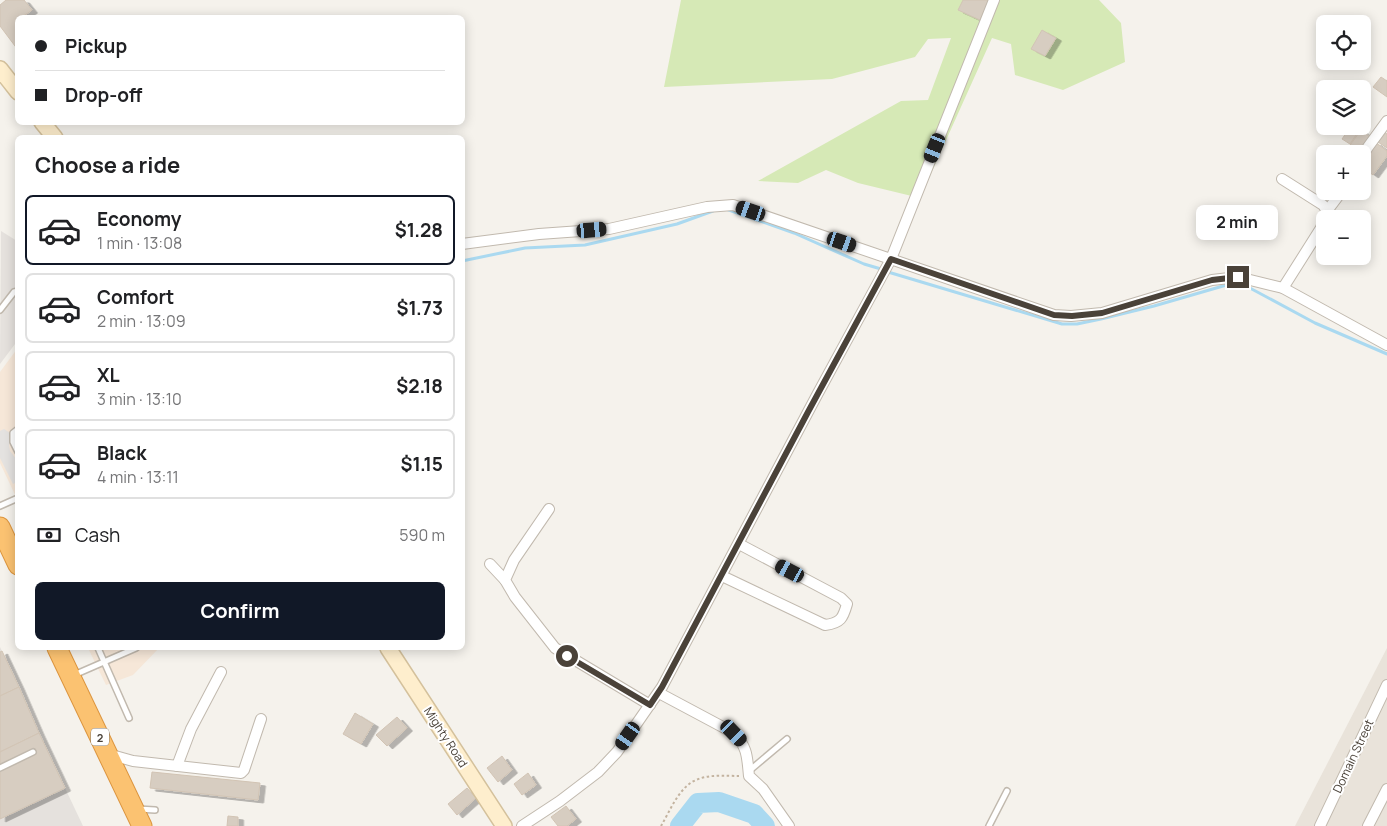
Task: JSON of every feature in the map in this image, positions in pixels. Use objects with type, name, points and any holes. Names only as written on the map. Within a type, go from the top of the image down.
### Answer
[{"type":"highway","points":[[0,528],[15,559]]},
{"type":"highway","name":"2","points":[[58,650],[138,818]]},
{"type":"street","points":[[522,826],[560,801],[598,772],[617,752],[658,693],[891,259],[994,0]]},
{"type":"street","points":[[0,69],[15,88]]},
{"type":"street","points":[[1369,145],[1387,121]]},
{"type":"street","points":[[44,125],[53,135]]},
{"type":"street","points":[[1282,179],[1323,205],[1326,210]]},
{"type":"street","points":[[465,244],[539,234],[609,229],[707,207],[732,205],[1054,315],[1072,316],[1102,313],[1212,280],[1238,277],[1283,288],[1387,345]]},
{"type":"street","points":[[1283,288],[1316,236]]},
{"type":"street","points":[[505,580],[514,560],[549,509]]},
{"type":"street","points":[[722,576],[825,625],[834,624],[843,617],[847,604],[840,598],[739,544]]},
{"type":"street","points":[[490,564],[505,580],[515,597],[555,648],[650,705]]},
{"type":"street","name":"Mighty Road","points":[[389,650],[504,826]]},
{"type":"street","points":[[177,766],[191,729],[221,672]]},
{"type":"street","name":"Domain Street","points":[[1320,826],[1384,699],[1387,685]]},
{"type":"street","points":[[658,693],[734,733],[743,742],[748,759],[749,774],[763,789],[789,826]]},
{"type":"street","points":[[108,754],[133,761],[241,773],[244,770],[261,719]]},
{"type":"street","points":[[1368,826],[1387,789]]},
{"type":"lane","points":[[0,310],[15,292]]},
{"type":"lane","points":[[15,431],[13,433],[13,442],[15,446]]},
{"type":"lane","points":[[0,506],[15,499]]},
{"type":"lane","points":[[99,650],[129,718]]},
{"type":"lane","points":[[71,676],[131,650]]},
{"type":"lane","points":[[749,774],[787,739]]},
{"type":"lane","points":[[0,768],[33,752]]},
{"type":"lane","points":[[989,826],[1008,792]]},
{"type":"lane","points":[[138,818],[155,810]]},
{"type":"path","points":[[661,826],[685,788],[696,780],[715,776],[749,774]]},
{"type":"shaded area","points":[[1,231],[15,240],[15,344],[0,364]]},
{"type":"shaded area","points":[[15,352],[15,495],[0,463],[0,372]]},
{"type":"shaded area","points":[[4,429],[13,435],[9,445],[10,451],[15,457],[15,483],[13,484],[0,458],[0,431]]},
{"type":"shaded area","points":[[0,647],[65,788],[83,826],[0,826]]},
{"type":"shaded area","points":[[1387,648],[1387,826],[1295,826]]},
{"type":"shaded area","points":[[89,650],[157,650],[133,675],[106,685]]},
{"type":"green space","points":[[681,0],[1099,0],[1121,23],[1125,62],[1063,90],[1015,75],[1011,44],[992,38],[920,198],[858,183],[826,170],[798,183],[758,181],[901,101],[928,100],[951,38],[928,39],[915,57],[832,79],[664,87]]},
{"type":"building","points":[[6,0],[24,0],[32,10],[25,15],[15,15],[15,46],[0,26],[0,5]]},
{"type":"building","points":[[963,0],[989,0],[980,20],[958,10]]},
{"type":"building","points":[[1042,30],[1056,38],[1045,56],[1031,49]]},
{"type":"building","points":[[1381,77],[1387,81],[1387,97],[1373,87]]},
{"type":"building","points":[[1384,132],[1387,134],[1387,148],[1378,142]]},
{"type":"building","points":[[1345,135],[1356,135],[1350,144],[1342,139]]},
{"type":"building","points":[[1357,135],[1367,135],[1371,138],[1366,145],[1350,145]]},
{"type":"building","points":[[1375,142],[1387,151],[1387,156],[1373,175],[1371,174],[1371,149]]},
{"type":"building","points":[[2,651],[19,687],[0,696],[0,652]]},
{"type":"building","points":[[19,687],[39,733],[0,752],[0,696]]},
{"type":"building","points":[[355,713],[373,724],[361,744],[343,734]]},
{"type":"building","points":[[397,717],[407,728],[387,746],[376,735]]},
{"type":"building","points":[[39,733],[65,788],[0,819],[0,752]]},
{"type":"building","points":[[502,756],[512,770],[498,782],[487,768]]},
{"type":"building","points":[[152,772],[260,783],[258,800],[150,788]]},
{"type":"building","points":[[528,773],[536,785],[522,795],[514,784]]},
{"type":"building","points":[[467,788],[476,798],[457,815],[448,804]]},
{"type":"building","points":[[566,806],[576,819],[567,826],[558,826],[551,817]]},
{"type":"building","points":[[228,816],[238,817],[238,826],[227,826]]},
{"type":"waterway","points":[[726,209],[794,233],[864,264],[881,269]]},
{"type":"waterway","points":[[465,260],[525,248],[585,245],[677,224],[713,211]]},
{"type":"waterway","points":[[888,272],[1062,324],[1077,324],[1101,319],[1230,284],[1248,287],[1315,323],[1387,354]]},
{"type":"waterway","points":[[680,826],[698,803],[719,802],[754,814],[765,826]]},
{"type":"route","points":[[567,656],[650,705],[662,687],[891,259],[1054,315],[1072,316],[1102,313],[1212,280],[1238,277]]}]
